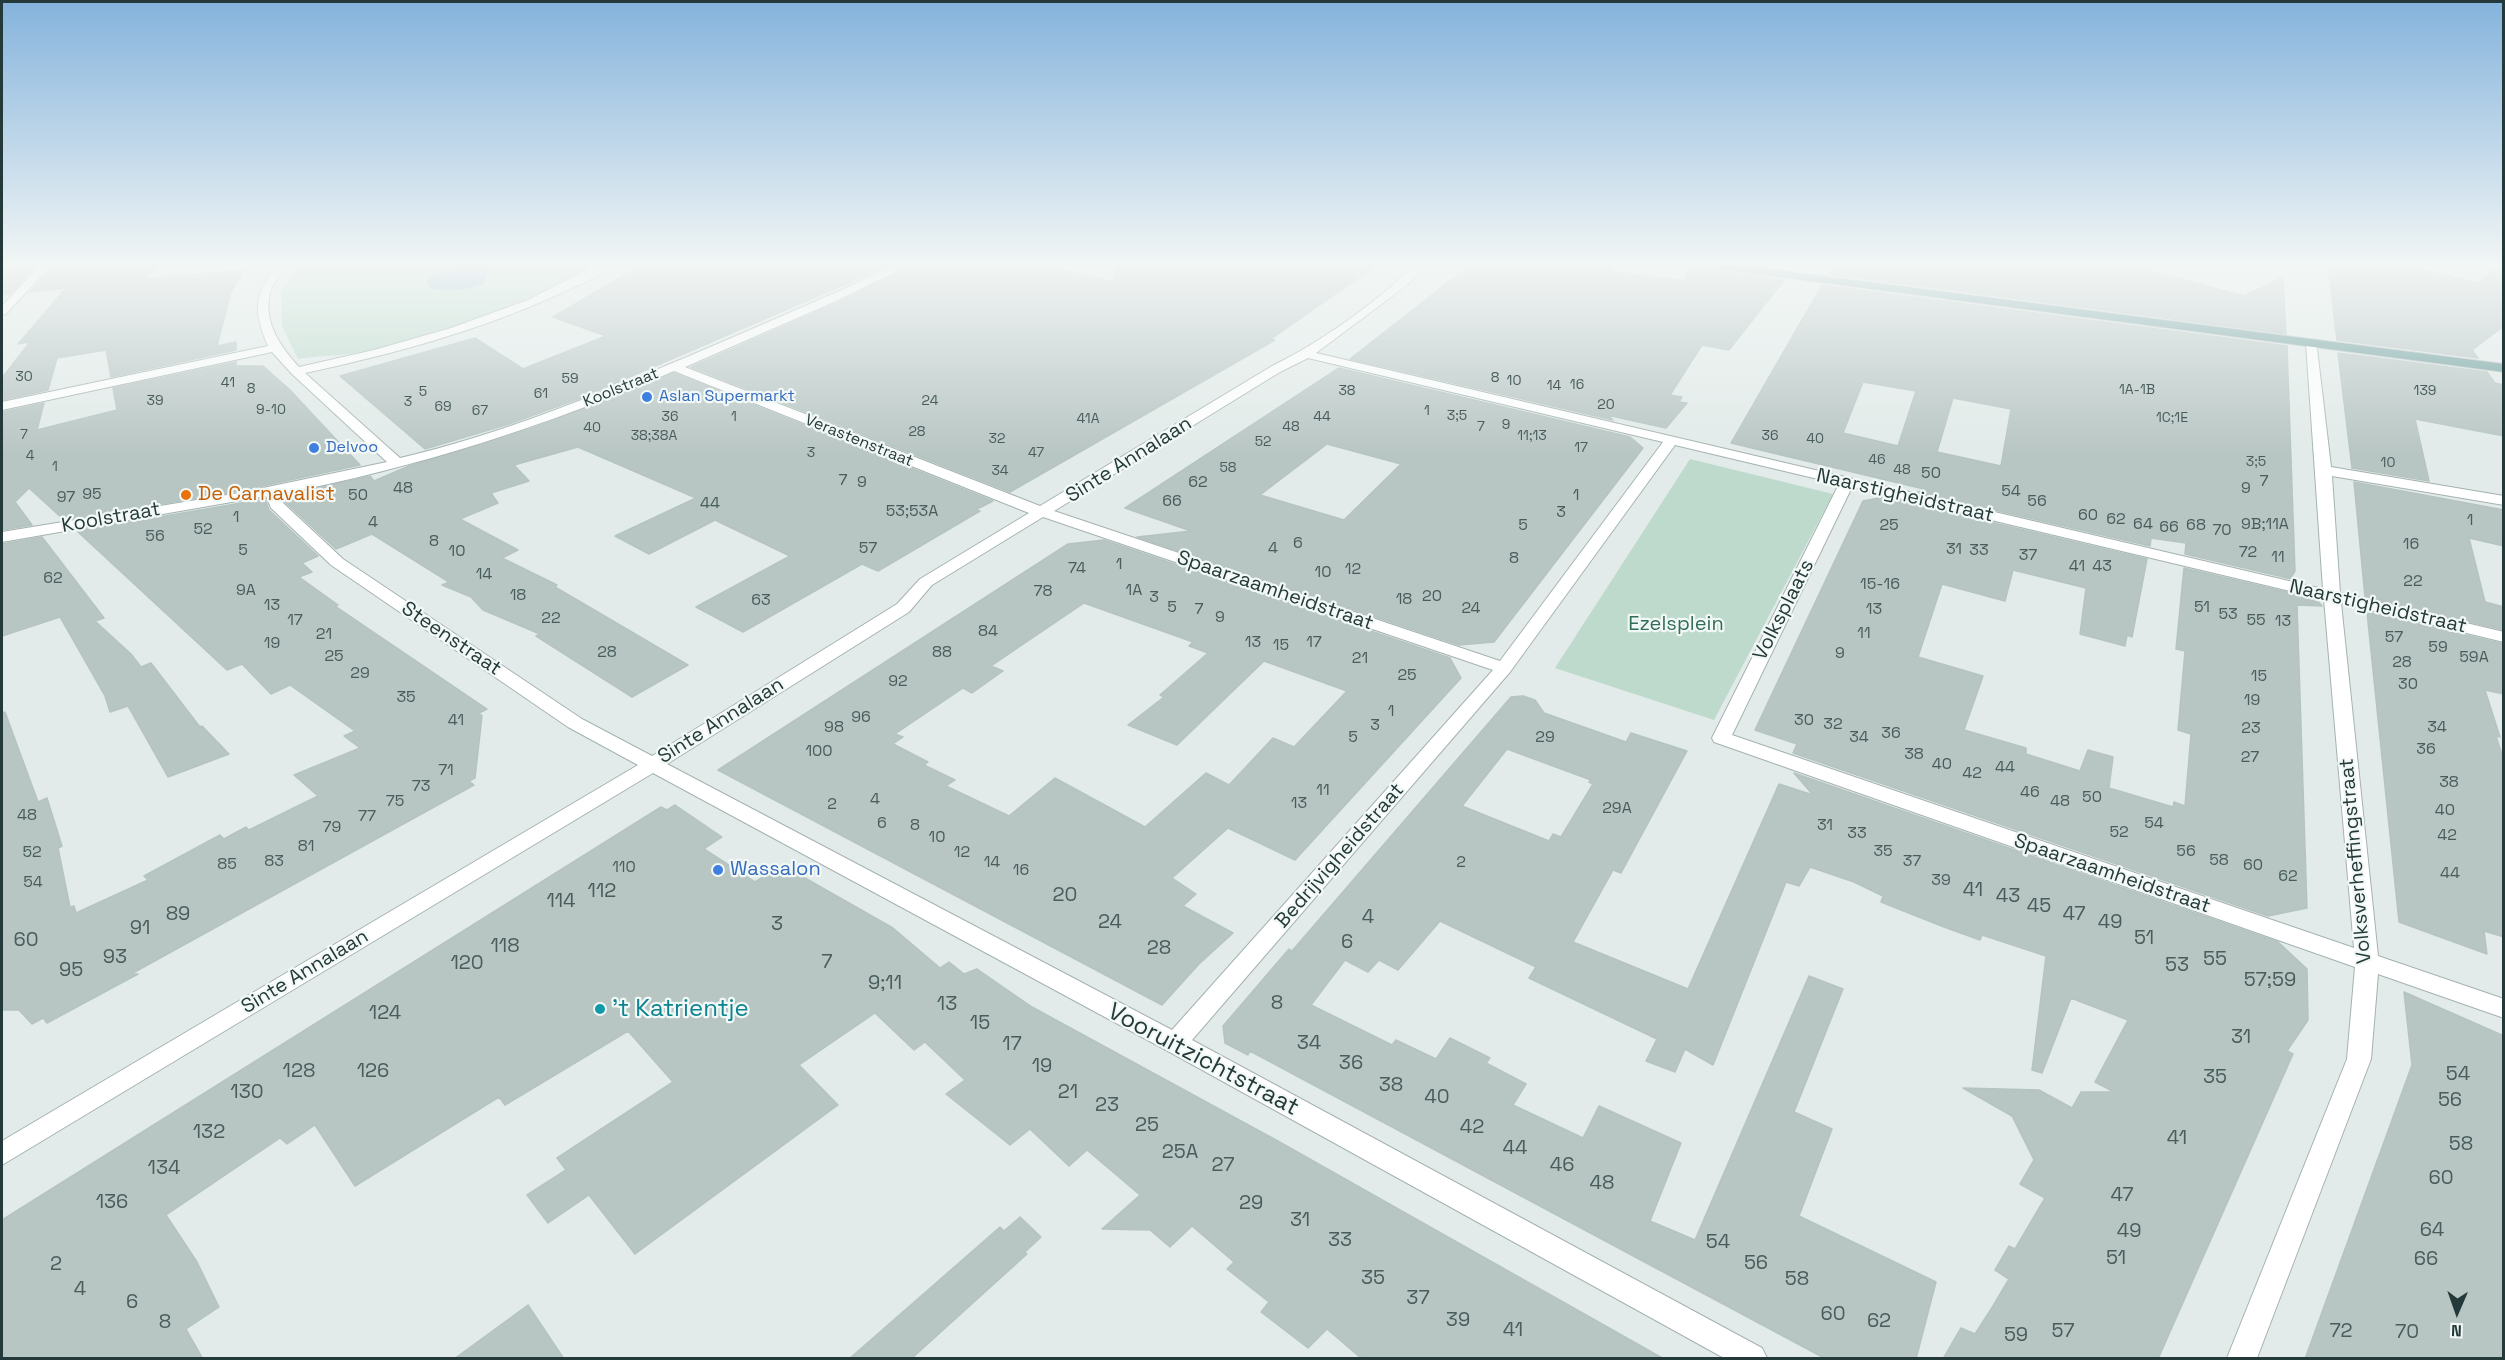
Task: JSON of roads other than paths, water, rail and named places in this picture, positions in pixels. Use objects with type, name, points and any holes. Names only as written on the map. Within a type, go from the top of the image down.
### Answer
[{"type":"main road","points":[[2200,328],[2504,368]]},
{"type":"street","points":[[267,328],[275,348],[296,371],[397,463]]},
{"type":"street","points":[[296,371],[405,347],[464,328]]},
{"type":"street","name":"Koolstraat","points":[[2,537],[271,490],[397,463],[474,442],[597,399],[765,328]]},
{"type":"street","name":"Sinte Annalaan","points":[[2,1154],[653,764],[903,608],[926,582],[1276,369],[1306,354],[1341,328]]},
{"type":"street","name":"Volksverheffingstraat","points":[[2242,1359],[2359,1059],[2367,963],[2332,596],[2324,470],[2312,343]]},
{"type":"street","points":[[2,406],[275,348]]},
{"type":"street","name":"Naarstigheidstraat","points":[[1306,354],[2504,637]]},
{"type":"street","name":"Verastenstraat","points":[[674,367],[1016,503],[1046,511]]},
{"type":"street","points":[[1504,668],[1671,441]]},
{"type":"street","points":[[2324,470],[2504,501]]},
{"type":"street","name":"Volksplaats","points":[[1721,738],[1847,482]]},
{"type":"street","name":"Steenstraat","points":[[271,490],[276,505],[337,562],[575,723],[653,764]]},
{"type":"street","name":"Spaarzaamheidstraat","points":[[1046,511],[1081,526],[1504,668]]},
{"type":"street","name":"Bedrijvigheidstraat","points":[[1175,1043],[1504,668]]},
{"type":"street","name":"Spaarzaamheidstraat","points":[[1721,738],[2504,1009]]},
{"type":"street","name":"Vooruitzichtstraat","points":[[653,764],[678,780],[1175,1043],[1752,1359]]},
{"type":"place","name":"Aslan Supermarkt","points":[[647,397]]},
{"type":"place","name":"Delvoo","points":[[314,448]]},
{"type":"place","name":"De Carnavalist","points":[[186,495]]},
{"type":"place","name":"Wassalon","points":[[718,870]]},
{"type":"place","name":"'t Katrientje","points":[[600,1009]]},
{"type":"park label","name":"Ezelsplein","points":[[1676,625]]}]
